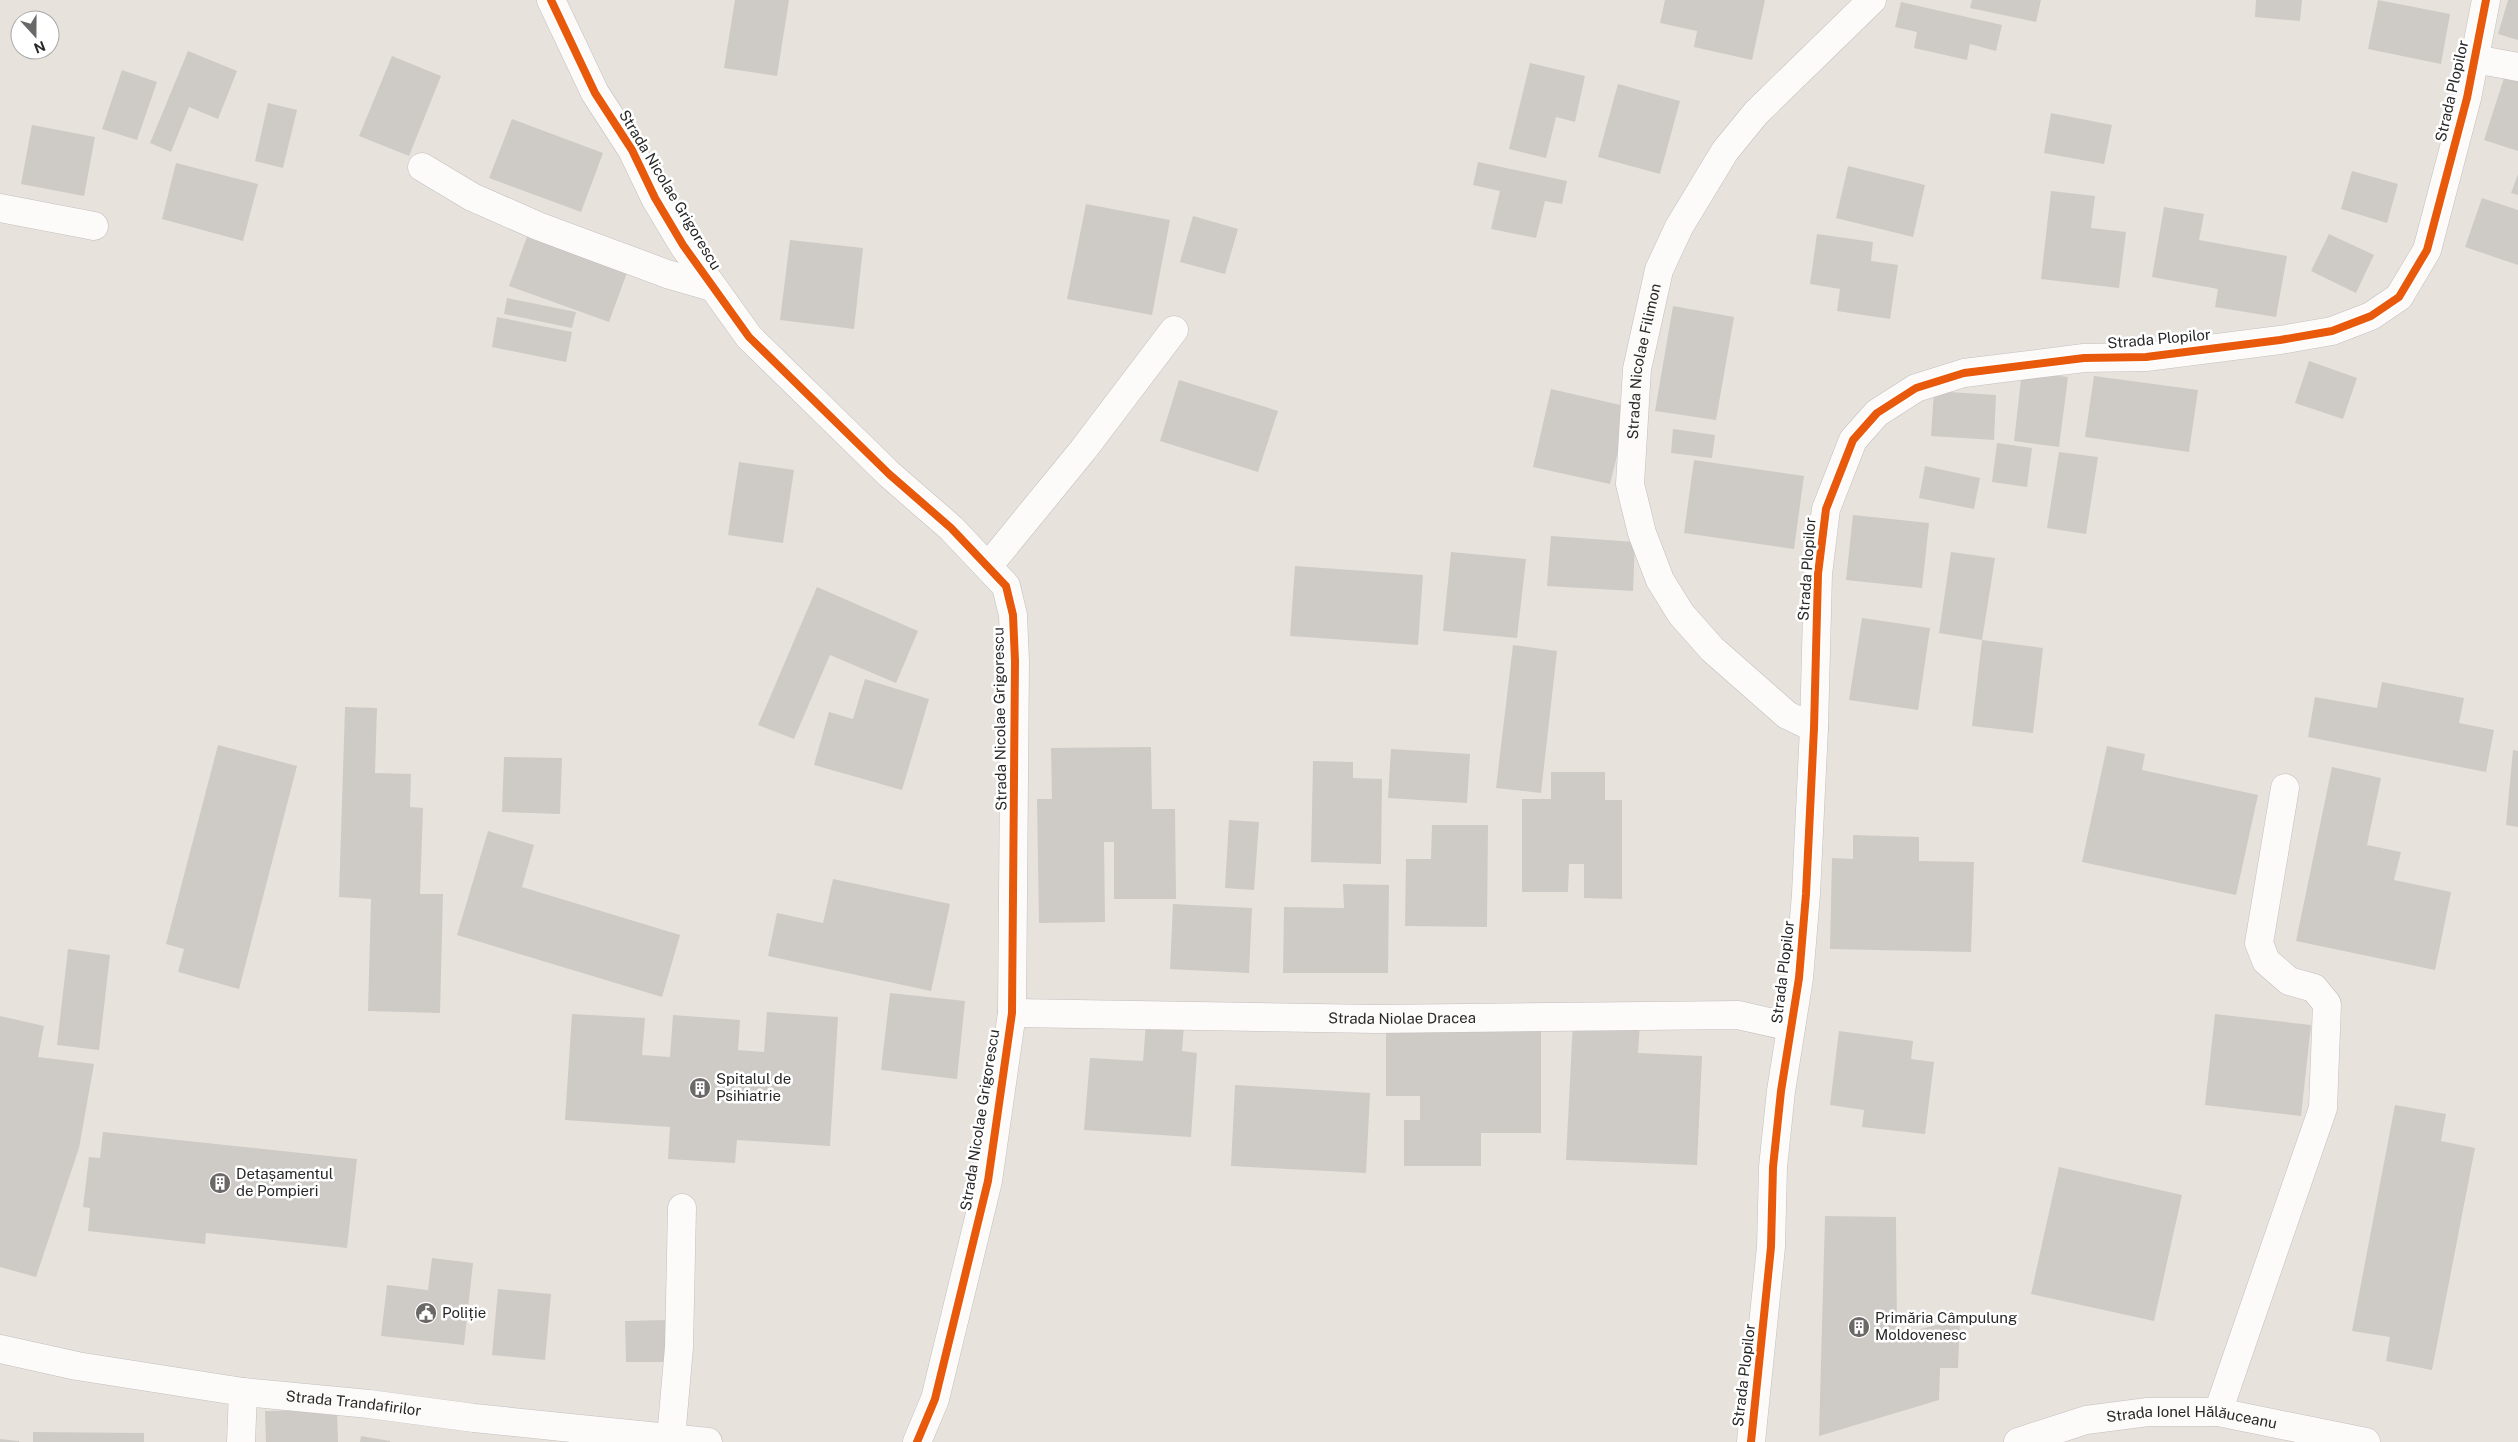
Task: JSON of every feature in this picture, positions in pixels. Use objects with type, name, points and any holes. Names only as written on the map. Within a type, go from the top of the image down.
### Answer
[{"type":"street","name":"Strada Nicolae Grigorescu","points":[[551,0],[595,93],[632,150],[655,198],[712,288],[749,337],[889,474],[951,528],[989,565],[1006,586],[1012,615],[1015,661],[1012,1013],[988,1181],[935,1399],[917,1442]]},
{"type":"street","name":"Strada Nicolae Filimon","points":[[1814,728],[1787,715],[1712,649],[1681,614],[1660,580],[1642,533],[1630,484],[1637,378],[1659,270],[1680,227],[1720,158],[1756,113],[1872,0]]},
{"type":"street","name":"Strada Plopilor","points":[[1751,1442],[1750,1432],[1771,1247],[1773,1167],[1799,978],[1806,894],[1814,728],[1818,574],[1826,509],[1854,440],[1877,413],[1916,388],[1964,373],[2084,358],[2146,357],[2280,340],[2332,331],[2371,316],[2399,297],[2427,250],[2467,98],[2486,0]]},
{"type":"street","points":[[2475,59],[2518,67]]},
{"type":"street","points":[[422,167],[472,197],[538,226],[667,274],[712,288]]},
{"type":"street","points":[[0,208],[94,226]]},
{"type":"street","points":[[989,565],[1083,450],[1174,330]]},
{"type":"street","points":[[2218,1412],[2323,1108],[2327,1004],[2314,988],[2289,981],[2266,961],[2259,943],[2285,788]]},
{"type":"street","name":"Strada Niolae Dracea","points":[[1012,1013],[1376,1019],[1738,1015],[1791,1027]]},
{"type":"street","points":[[671,1438],[679,1347],[682,1208]]},
{"type":"street","name":"Strada Trandafirilor","points":[[0,1349],[77,1366],[243,1392],[369,1404],[474,1418],[708,1442]]},
{"type":"street","points":[[241,1442],[243,1392]]},
{"type":"street","name":"Strada Ionel Hălăuceanu","points":[[2018,1442],[2086,1420],[2148,1412],[2218,1412],[2366,1442]]},
{"type":"building","points":[[735,0],[789,0],[777,76],[724,68]]},
{"type":"building","points":[[1665,0],[1765,0],[1752,60],[1694,47],[1697,31],[1660,23]]},
{"type":"building","points":[[1972,0],[2041,0],[2036,22],[1970,8]]},
{"type":"building","points":[[2256,0],[2302,0],[2300,21],[2255,17]]},
{"type":"building","points":[[2378,0],[2450,14],[2441,64],[2368,49]]},
{"type":"building","points":[[2508,0],[2518,0],[2518,40],[2498,34]]},
{"type":"building","points":[[1901,2],[2002,25],[1996,51],[1970,44],[1967,60],[1914,48],[1917,32],[1895,27]]},
{"type":"building","points":[[188,51],[237,71],[218,119],[189,107],[171,152],[150,143]]},
{"type":"building","points":[[392,56],[441,76],[409,156],[359,136]]},
{"type":"building","points":[[1530,63],[1585,76],[1575,122],[1556,117],[1546,158],[1509,149]]},
{"type":"building","points":[[122,70],[157,82],[137,140],[102,129]]},
{"type":"building","points":[[2505,75],[2518,79],[2518,151],[2484,140]]},
{"type":"building","points":[[1618,84],[1680,101],[1660,174],[1598,157]]},
{"type":"building","points":[[268,103],[297,110],[283,168],[255,161]]},
{"type":"building","points":[[2051,113],[2112,125],[2104,164],[2044,153]]},
{"type":"building","points":[[512,119],[603,153],[581,212],[489,178]]},
{"type":"building","points":[[32,125],[95,137],[84,196],[21,184]]},
{"type":"building","points":[[1478,162],[1567,181],[1562,204],[1545,201],[1536,238],[1491,229],[1500,191],[1473,185]]},
{"type":"building","points":[[176,163],[258,184],[243,241],[162,219]]},
{"type":"building","points":[[1848,166],[1925,185],[1913,237],[1836,218]]},
{"type":"building","points":[[2352,171],[2398,184],[2387,223],[2341,209]]},
{"type":"building","points":[[2518,174],[2518,195],[2511,193]]},
{"type":"building","points":[[2051,191],[2095,196],[2091,228],[2126,232],[2119,288],[2041,279]]},
{"type":"building","points":[[2482,198],[2518,210],[2518,265],[2465,247]]},
{"type":"building","points":[[1086,204],[1170,220],[1152,315],[1067,299]]},
{"type":"building","points":[[2164,207],[2204,214],[2199,240],[2287,256],[2276,317],[2215,307],[2218,289],[2152,277]]},
{"type":"building","points":[[1193,216],[1238,229],[1225,274],[1180,262]]},
{"type":"building","points":[[528,234],[628,270],[609,322],[509,286]]},
{"type":"building","points":[[1817,234],[1873,242],[1871,261],[1898,265],[1890,319],[1837,311],[1840,289],[1810,284]]},
{"type":"building","points":[[2329,234],[2374,255],[2356,293],[2311,271]]},
{"type":"building","points":[[790,240],[863,248],[854,329],[780,320]]},
{"type":"building","points":[[507,298],[576,312],[572,328],[504,314]]},
{"type":"building","points":[[1673,306],[1734,317],[1716,420],[1655,411]]},
{"type":"building","points":[[497,317],[572,332],[566,362],[492,347]]},
{"type":"building","points":[[2309,361],[2357,378],[2343,419],[2295,403]]},
{"type":"building","points":[[2022,371],[2068,377],[2059,447],[2014,441]]},
{"type":"building","points":[[2094,376],[2198,390],[2189,452],[2085,437]]},
{"type":"building","points":[[1179,380],[1278,411],[1258,472],[1160,441]]},
{"type":"building","points":[[1551,389],[1629,407],[1610,484],[1533,467]]},
{"type":"building","points":[[1934,391],[1996,395],[1994,440],[1931,436]]},
{"type":"building","points":[[1673,429],[1715,435],[1712,458],[1671,453]]},
{"type":"building","points":[[1997,443],[2032,448],[2027,487],[1992,482]]},
{"type":"building","points":[[2059,452],[2098,457],[2086,534],[2047,528]]},
{"type":"building","points":[[1694,460],[1804,476],[1794,549],[1684,533]]},
{"type":"building","points":[[739,462],[794,470],[783,543],[728,535]]},
{"type":"building","points":[[1925,466],[1980,478],[1974,509],[1919,498]]},
{"type":"building","points":[[1853,515],[1929,523],[1922,588],[1846,580]]},
{"type":"building","points":[[1551,536],[1635,542],[1633,591],[1547,586]]},
{"type":"building","points":[[1451,552],[1526,559],[1517,638],[1443,631]]},
{"type":"building","points":[[1951,552],[1995,558],[1982,640],[1939,633]]},
{"type":"building","points":[[1295,566],[1423,575],[1418,645],[1290,636]]},
{"type":"building","points":[[817,587],[918,631],[896,683],[830,655],[794,739],[758,725]]},
{"type":"building","points":[[1862,618],[1930,628],[1918,710],[1849,700]]},
{"type":"building","points":[[1982,640],[2043,648],[2033,733],[1972,726]]},
{"type":"building","points":[[1513,645],[1557,651],[1541,793],[1496,788]]},
{"type":"building","points":[[865,679],[929,699],[902,790],[814,765],[829,712],[853,719]]},
{"type":"building","points":[[2382,682],[2464,698],[2459,723],[2494,730],[2486,772],[2308,737],[2315,697],[2377,708]]},
{"type":"building","points":[[345,707],[377,708],[375,773],[411,774],[410,807],[423,808],[420,894],[443,894],[440,1013],[368,1011],[371,899],[339,897]]},
{"type":"building","points":[[218,745],[297,766],[239,989],[178,972],[184,949],[166,944]]},
{"type":"building","points":[[2107,746],[2145,754],[2142,770],[2258,795],[2236,895],[2082,862]]},
{"type":"building","points":[[1151,747],[1152,809],[1175,809],[1176,899],[1114,899],[1114,842],[1104,842],[1105,922],[1039,923],[1037,799],[1052,799],[1051,748]]},
{"type":"building","points":[[1391,749],[1470,754],[1467,803],[1388,798]]},
{"type":"building","points":[[2513,750],[2518,751],[2518,827],[2506,825]]},
{"type":"building","points":[[504,757],[562,758],[560,814],[502,812]]},
{"type":"building","points":[[1313,761],[1353,762],[1353,778],[1382,779],[1381,864],[1311,862]]},
{"type":"building","points":[[2332,767],[2381,778],[2367,845],[2401,852],[2394,880],[2451,892],[2435,970],[2296,941]]},
{"type":"building","points":[[1551,772],[1605,772],[1605,800],[1622,800],[1622,899],[1584,898],[1584,864],[1569,864],[1568,892],[1522,892],[1522,799],[1551,799]]},
{"type":"building","points":[[1229,820],[1259,822],[1254,890],[1225,888]]},
{"type":"building","points":[[1432,825],[1488,825],[1487,927],[1405,926],[1406,859],[1431,859]]},
{"type":"building","points":[[488,831],[534,845],[522,887],[680,935],[662,997],[457,935]]},
{"type":"building","points":[[1853,835],[1919,837],[1919,861],[1974,862],[1971,952],[1830,949],[1832,858],[1853,859]]},
{"type":"building","points":[[833,879],[950,904],[931,991],[768,956],[777,913],[823,923]]},
{"type":"building","points":[[1343,884],[1389,885],[1388,973],[1283,973],[1284,907],[1344,908]]},
{"type":"building","points":[[1173,904],[1252,908],[1249,973],[1170,969]]},
{"type":"building","points":[[68,949],[110,955],[99,1050],[57,1045]]},
{"type":"building","points":[[890,993],[965,1001],[957,1079],[881,1070]]},
{"type":"building","name":"Spitalul de Psihiatrie","points":[[767,1012],[838,1017],[830,1146],[737,1140],[735,1163],[668,1159],[670,1127],[565,1120],[572,1014],[645,1018],[642,1055],[670,1057],[673,1015],[740,1020],[738,1050],[764,1052]]},
{"type":"building","points":[[2215,1014],[2311,1025],[2301,1116],[2205,1105]]},
{"type":"building","points":[[0,1016],[44,1026],[38,1057],[94,1064],[79,1148],[36,1277],[0,1267]]},
{"type":"building","points":[[1573,1020],[1640,1023],[1638,1053],[1702,1056],[1697,1165],[1566,1160]]},
{"type":"building","points":[[1146,1023],[1184,1026],[1182,1051],[1197,1053],[1191,1137],[1084,1130],[1090,1058],[1143,1061]]},
{"type":"building","points":[[1541,1023],[1541,1133],[1481,1133],[1481,1166],[1404,1166],[1404,1120],[1420,1120],[1420,1096],[1386,1096],[1386,1024]]},
{"type":"building","points":[[1839,1031],[1913,1041],[1911,1059],[1934,1062],[1925,1134],[1862,1127],[1864,1110],[1830,1105]]},
{"type":"building","points":[[1235,1085],[1370,1093],[1366,1173],[1231,1166]]},
{"type":"building","points":[[2395,1105],[2446,1114],[2441,1141],[2475,1148],[2432,1370],[2386,1361],[2390,1337],[2352,1331]]},
{"type":"building","name":"Detașamentul de Pompieri","points":[[103,1132],[357,1159],[347,1248],[206,1233],[205,1244],[88,1231],[90,1208],[83,1207],[89,1157],[100,1158]]},
{"type":"building","points":[[2059,1167],[2182,1195],[2154,1321],[2031,1294]]},
{"type":"building","name":"Primăria Câmpulung Moldovenesc","points":[[1825,1216],[1896,1217],[1897,1335],[1960,1319],[1958,1368],[1940,1368],[1939,1400],[1819,1436]]},
{"type":"building","name":"Poliție","points":[[432,1258],[473,1263],[464,1345],[381,1336],[387,1285],[428,1290]]},
{"type":"building","points":[[498,1289],[551,1294],[545,1360],[492,1355]]},
{"type":"building","points":[[667,1320],[667,1362],[626,1362],[625,1321]]},
{"type":"building","points":[[337,1410],[338,1442],[266,1442],[265,1411]]},
{"type":"building","points":[[33,1432],[144,1433],[144,1442],[33,1442]]},
{"type":"building","points":[[361,1436],[390,1441],[390,1442],[360,1442]]},
{"type":"building","points":[[0,1439],[19,1441],[19,1442],[0,1442]]},
{"type":"cycle path","points":[[551,0],[595,93],[632,150],[655,198],[683,245],[749,337],[889,474],[951,528],[1006,586],[1013,615],[1015,661],[1012,1013],[988,1181],[935,1399],[917,1442]]},
{"type":"cycle path","points":[[1751,1442],[1771,1247],[1773,1167],[1781,1091],[1799,978],[1806,894],[1814,728],[1818,574],[1826,509],[1853,440],[1877,413],[1916,388],[1964,373],[2084,358],[2146,357],[2280,340],[2332,331],[2371,316],[2399,297],[2427,250],[2467,98],[2486,0]]},
{"type":"place","name":"Spitalul de Psihiatrie","points":[[700,1088]]},
{"type":"place","name":"Detașamentul de Pompieri","points":[[220,1183]]},
{"type":"place","name":"Poliție","points":[[426,1313]]},
{"type":"place","name":"Primăria Câmpulung Moldovenesc","points":[[1859,1327]]}]
